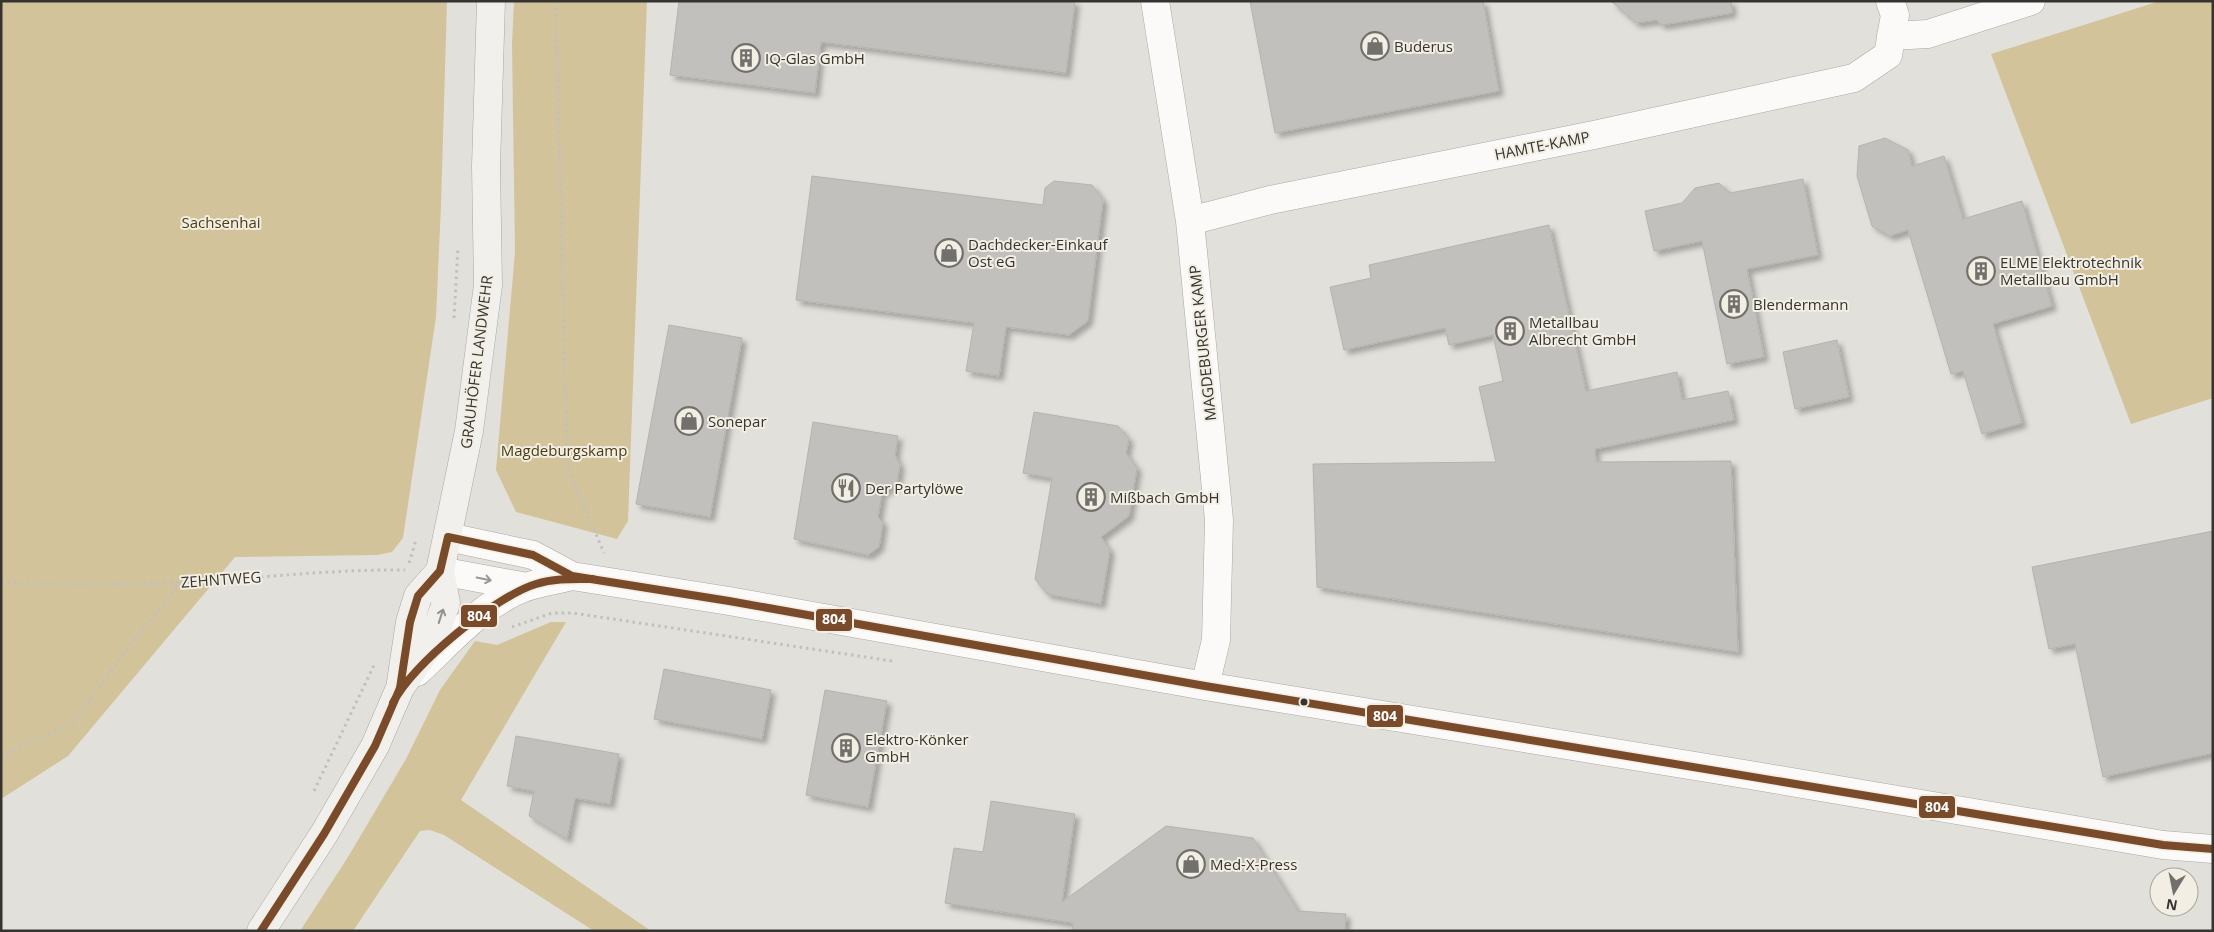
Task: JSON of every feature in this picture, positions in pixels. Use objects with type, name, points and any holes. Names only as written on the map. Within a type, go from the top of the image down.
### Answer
[{"type":"street","name":"GRAUHÖFER LANDWEHR","points":[[262,931],[345,799],[375,746],[400,688],[410,622],[418,596],[440,570],[469,431],[488,285],[486,166],[491,1]]},
{"type":"street","name":"MAGDEBURGER KAMP","points":[[1155,1],[1190,221],[1219,520],[1216,640],[1205,686]]},
{"type":"street","points":[[1890,1],[1895,15],[1890,46],[2031,1]]},
{"type":"street","name":"HAMTE-KAMP","points":[[1190,221],[1270,200],[1584,137],[1854,78],[1890,46]]},
{"type":"street","points":[[448,537],[533,555],[572,576],[629,584],[1205,686],[2163,845],[2213,849]]},
{"type":"street","points":[[440,570],[528,587]]},
{"type":"street","points":[[400,688],[476,615],[500,599],[528,587],[572,576]]},
{"type":"path","points":[[556,1],[567,466],[600,548],[629,584]]},
{"type":"path","points":[[453,325],[458,238]]},
{"type":"path","points":[[404,577],[417,538]]},
{"type":"path","name":"ZEHNTWEG","points":[[1,582],[66,585],[180,582],[371,569],[407,570]]},
{"type":"path","points":[[1,756],[73,723],[121,657],[180,582]]},
{"type":"path","points":[[311,798],[375,662]]},
{"type":"green space","name":"Sachsenhai","points":[[1,1],[447,1],[436,317],[403,538],[392,552],[377,555],[235,557],[68,756],[1,799]]},
{"type":"green space","name":"Magdeburgskamp","points":[[514,1],[647,1],[628,521],[617,539],[516,512],[496,470],[515,252],[512,44]]},
{"type":"green space","points":[[2160,1],[2213,1],[2213,398],[2131,424],[1991,54]]},
{"type":"green space","points":[[551,622],[566,622],[461,800],[651,931],[594,931],[444,835],[430,830],[420,831],[353,931],[300,931],[348,857],[406,759],[440,690],[475,641],[497,645]]},
{"type":"building","name":"IQ-Glas GmbH","points":[[679,1],[1075,1],[1066,73],[821,42],[815,93],[670,75]]},
{"type":"building","name":"Buderus","points":[[1250,1],[1483,1],[1499,91],[1275,133]]},
{"type":"building","points":[[1611,1],[1731,1],[1732,13],[1662,25],[1656,20],[1636,23]]},
{"type":"building","name":"ELME Elektrotechnik Metallbau GmbH","points":[[1885,138],[1908,150],[1912,166],[1944,156],[1963,219],[2022,201],[2052,306],[1993,324],[2022,423],[1982,434],[1963,371],[1951,374],[1908,230],[1890,236],[1872,226],[1857,176],[1859,146]]},
{"type":"building","name":"Dachdecker-Einkauf Ost eG","points":[[812,176],[1043,205],[1045,188],[1054,181],[1092,185],[1103,200],[1088,321],[1069,335],[1006,327],[999,376],[966,371],[974,323],[796,300]]},
{"type":"building","name":"Blendermann","points":[[1803,179],[1818,255],[1747,269],[1764,357],[1727,364],[1702,241],[1654,251],[1645,211],[1682,203],[1695,188],[1719,183],[1730,193]]},
{"type":"building","points":[[1549,225],[1586,391],[1677,372],[1682,400],[1728,391],[1734,420],[1595,449],[1596,462],[1731,461],[1738,652],[1317,587],[1313,464],[1496,462],[1479,387],[1503,381],[1493,335],[1449,345],[1445,328],[1344,350],[1330,287],[1371,278],[1369,265]]},
{"type":"building","points":[[669,325],[742,338],[710,517],[636,504]]},
{"type":"building","points":[[1837,340],[1849,397],[1795,409],[1783,352]]},
{"type":"building","name":"Mißbach GmbH","points":[[1034,412],[1118,426],[1129,439],[1126,453],[1137,468],[1129,516],[1101,537],[1110,550],[1101,604],[1047,594],[1035,579],[1052,478],[1023,473]]},
{"type":"building","name":"Der Partylöwe","points":[[813,422],[898,436],[895,455],[900,465],[897,483],[882,493],[878,517],[883,522],[879,547],[868,555],[794,539]]},
{"type":"building","points":[[2213,531],[2213,753],[2103,777],[2075,644],[2049,649],[2032,567]]},
{"type":"building","points":[[664,669],[771,690],[762,739],[654,719]]},
{"type":"building","name":"Elektro-Könker GmbH","points":[[825,690],[887,701],[868,807],[806,795]]},
{"type":"building","points":[[516,736],[619,754],[610,804],[575,798],[567,839],[529,816],[534,791],[507,786]]},
{"type":"building","name":"Med-X-Press","points":[[991,801],[1075,814],[1062,902],[1166,826],[1253,838],[1298,911],[1346,914],[1345,931],[1072,931],[1073,923],[945,903],[954,848],[983,852]]},
{"type":"transit line","name":"804","points":[[261,931],[324,834],[375,746],[400,688],[410,622],[418,596],[440,571],[448,537],[533,555],[572,576],[729,601],[1205,686],[2163,845],[2213,849]]},
{"type":"transit line","name":"804","points":[[393,703],[402,688],[435,652],[499,602],[519,591],[543,582],[564,579],[593,579]]},
{"type":"place","name":"Buderus","points":[[1375,46]]},
{"type":"place","name":"IQ-Glas GmbH","points":[[746,58]]},
{"type":"place","name":"Dachdecker-Einkauf Ost eG","points":[[949,253]]},
{"type":"place","name":"ELME Elektrotechnik Metallbau GmbH","points":[[1981,271]]},
{"type":"place","name":"Blendermann","points":[[1734,304]]},
{"type":"place","name":"Metallbau Albrecht GmbH","points":[[1510,331]]},
{"type":"place","name":"Sonepar","points":[[689,421]]},
{"type":"place","name":"Der Partylöwe","points":[[846,488]]},
{"type":"place","name":"Mißbach GmbH","points":[[1091,497]]},
{"type":"place","name":"Elektro-Könker GmbH","points":[[846,748]]},
{"type":"place","name":"Med-X-Press","points":[[1191,864]]}]
